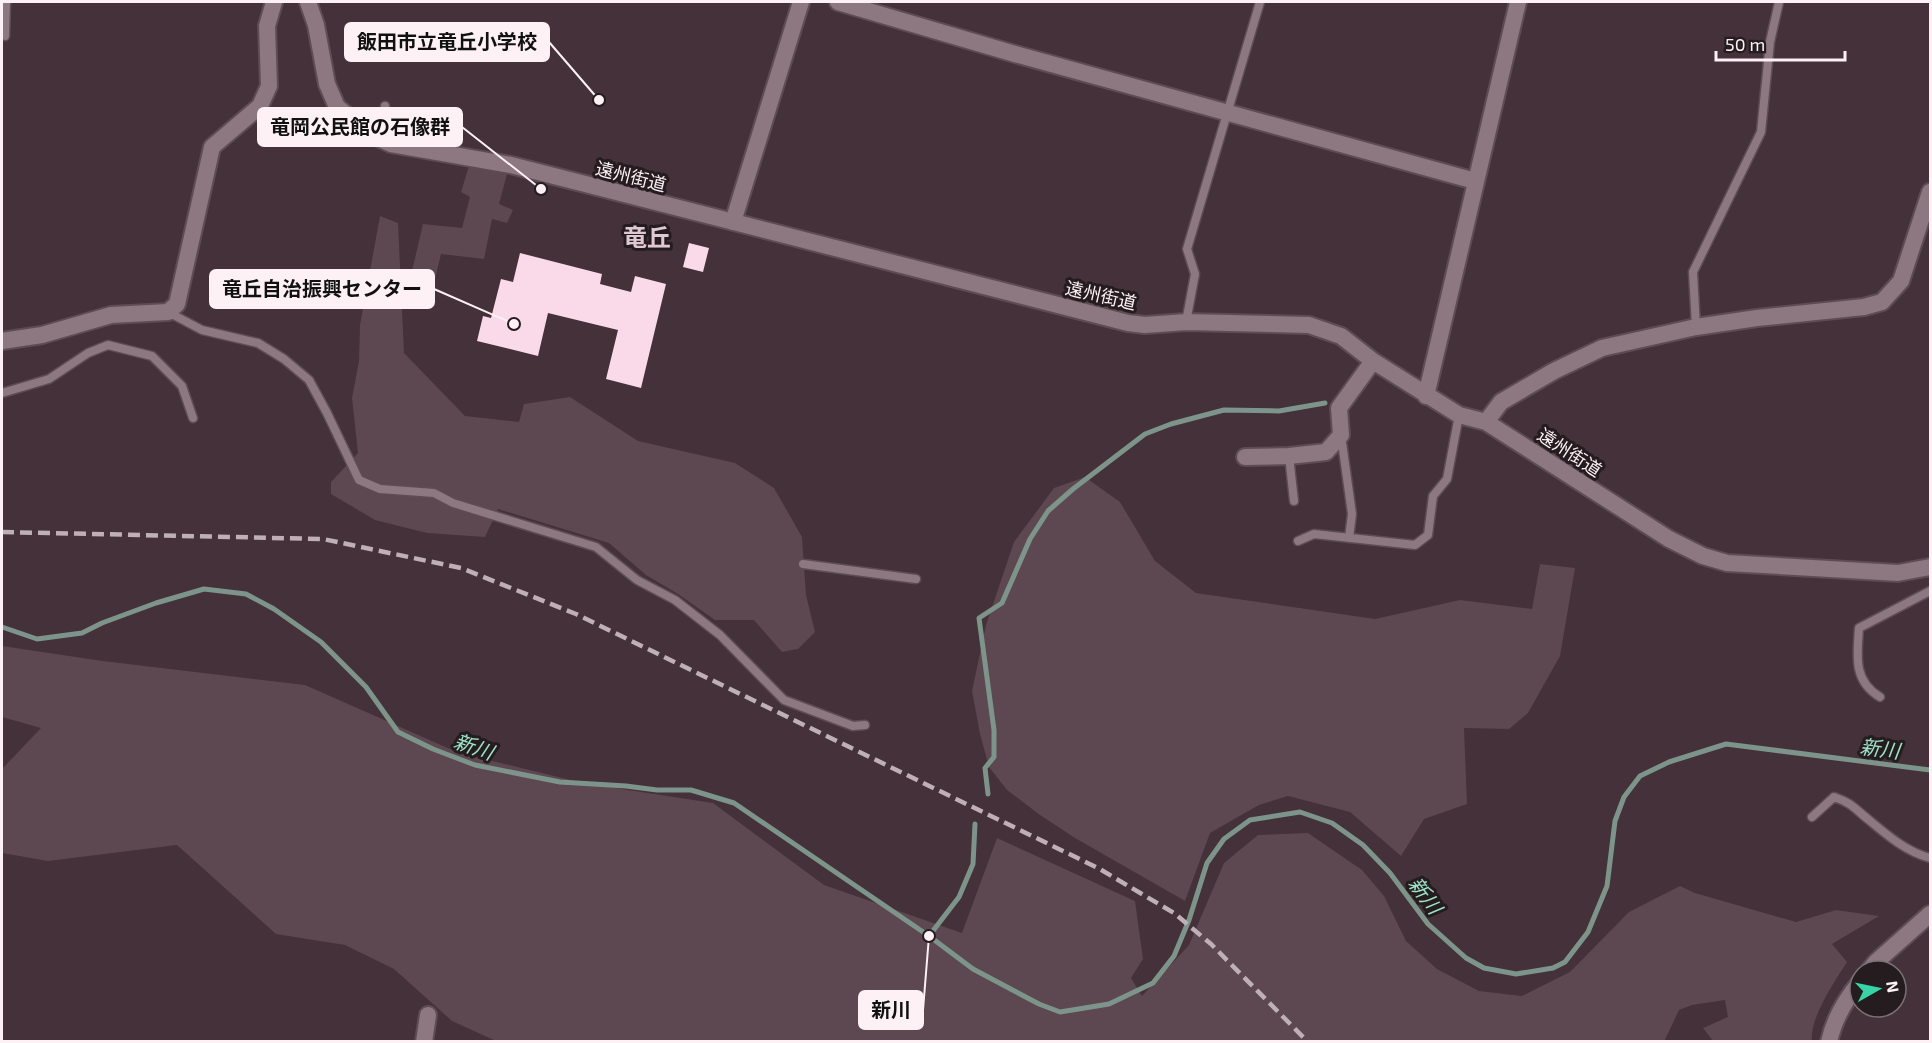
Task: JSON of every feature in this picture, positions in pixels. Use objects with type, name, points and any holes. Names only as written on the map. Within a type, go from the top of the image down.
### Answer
[{"type":"street","points":[[2,341],[42,335],[111,315],[168,312],[177,303],[212,147],[260,106],[269,86],[267,26],[274,2]]},
{"type":"street","name":"遠州街道","points":[[308,2],[316,25],[327,84],[337,106],[370,134],[391,144],[512,165],[1106,318],[1145,325],[1186,322],[1309,325],[1341,336],[1373,361],[1426,396],[1459,416],[1486,422],[1669,539],[1702,556],[1727,563],[1898,573],[1930,567]]},
{"type":"street","points":[[734,222],[801,2]]},
{"type":"street","points":[[838,2],[1015,54],[1475,181]]},
{"type":"street","points":[[1426,396],[1518,2]]},
{"type":"street","points":[[1486,422],[1501,402],[1554,370],[1602,348],[1696,327],[1864,307],[1882,302],[1901,281],[1930,192]]},
{"type":"street","points":[[1245,457],[1326,452],[1341,435],[1339,408],[1373,361]]},
{"type":"street","points":[[1879,959],[1930,914]]},
{"type":"street","points":[[1829,1041],[1833,1023],[1848,998]]},
{"type":"street","points":[[424,1041],[428,1015]]},
{"type":"lane","points":[[5,36],[6,2]]},
{"type":"lane","points":[[1186,322],[1195,274],[1187,249],[1260,2]]},
{"type":"lane","points":[[1696,327],[1693,272],[1761,132],[1770,42],[1779,2]]},
{"type":"lane","points":[[385,106],[387,119],[416,147]]},
{"type":"lane","points":[[168,312],[202,330],[258,343],[284,359],[309,380],[359,480],[380,489],[434,493],[453,503],[596,547],[637,580],[675,600],[720,635],[784,700],[853,726],[865,725]]},
{"type":"lane","points":[[2,393],[49,379],[88,353],[108,345],[152,356],[182,386],[193,418]]},
{"type":"lane","points":[[1298,541],[1314,534],[1415,545],[1428,534],[1433,496],[1447,479],[1459,416]]},
{"type":"lane","points":[[1341,435],[1352,514],[1349,538]]},
{"type":"lane","points":[[1288,456],[1294,501]]},
{"type":"lane","points":[[803,564],[916,579]]},
{"type":"lane","points":[[1880,698],[1870,691],[1861,676],[1857,659],[1859,628],[1930,591]]},
{"type":"lane","points":[[1812,817],[1834,797],[1848,801],[1897,842],[1930,858]]},
{"type":"shaded area","points":[[469,166],[507,174],[499,204],[513,210],[507,223],[492,219],[484,259],[441,254],[428,308],[404,305],[423,224],[462,228],[470,197],[461,192]]},
{"type":"shaded area","points":[[380,216],[398,223],[404,353],[465,416],[519,422],[524,404],[570,397],[638,441],[735,463],[774,488],[802,537],[806,595],[815,632],[798,649],[782,652],[754,620],[715,620],[646,575],[609,543],[498,509],[485,537],[427,533],[375,520],[331,494],[331,482],[358,453],[352,398],[359,361],[360,325]]},
{"type":"shaded area","points":[[1085,477],[1120,502],[1155,561],[1196,593],[1375,619],[1460,600],[1532,609],[1540,564],[1575,568],[1560,656],[1528,713],[1509,729],[1464,728],[1467,804],[1424,819],[1401,856],[1350,812],[1288,796],[1259,805],[1210,833],[1185,901],[1075,838],[1007,790],[989,767],[980,734],[972,691],[986,625],[1014,542],[1054,488]]},
{"type":"shaded area","points":[[2,646],[103,661],[305,685],[459,753],[583,783],[713,803],[824,885],[962,933],[997,838],[1135,901],[1143,959],[1131,978],[1142,996],[1189,945],[1224,863],[1258,835],[1308,833],[1362,870],[1384,896],[1406,941],[1437,969],[1479,991],[1522,996],[1570,972],[1629,912],[1680,886],[1695,893],[1796,922],[1836,910],[1879,916],[1832,944],[1847,962],[1819,1011],[1812,1032],[1812,1041],[1713,1041],[1703,1028],[1728,1017],[1725,1000],[1692,1005],[1679,1010],[1664,1042],[496,1041],[452,1021],[394,969],[345,945],[276,934],[177,845],[48,861],[2,853],[2,769],[41,728],[2,717]]},
{"type":"building","points":[[689,243],[709,248],[703,272],[683,267]]},
{"type":"building","points":[[520,253],[602,274],[600,284],[631,292],[635,276],[666,284],[641,388],[606,379],[618,330],[548,313],[538,356],[477,341],[483,316],[491,318],[501,279],[513,282]]},
{"type":"waterway","points":[[988,794],[985,768],[994,757],[994,730],[979,618],[1002,603],[1030,539],[1048,511],[1145,434],[1171,424],[1224,410],[1279,411],[1325,403]]},
{"type":"waterway","name":"新川","points":[[2,627],[37,639],[82,633],[156,603],[204,589],[246,594],[274,609],[321,642],[366,687],[398,732],[433,749],[475,765],[560,782],[657,790],[691,790],[734,803],[929,936],[973,969],[1039,1004],[1060,1012],[1109,1004],[1153,983],[1174,956],[1189,920],[1207,863],[1224,839],[1250,820],[1300,812],[1332,823],[1363,845],[1390,873],[1428,924],[1466,958],[1484,968],[1516,974],[1553,968],[1565,962],[1588,932],[1607,886],[1615,821],[1624,797],[1640,776],[1669,762],[1726,744],[1930,770]]},
{"type":"waterway","points":[[929,936],[959,897],[973,864],[975,824]]},
{"type":"railway","points":[[2,532],[323,539],[461,568],[576,614],[1098,868],[1174,913],[1211,944],[1308,1042]]},
{"type":"place","name":"飯田市立竜丘小学校","points":[[599,100]]},
{"type":"place","name":"竜岡公民館の石像群","points":[[541,189]]},
{"type":"place","name":"竜丘自治振興センター","points":[[514,324]]},
{"type":"place","name":"新川","points":[[929,936]]},
{"type":"district","name":"竜丘","points":[[647,236]]}]
